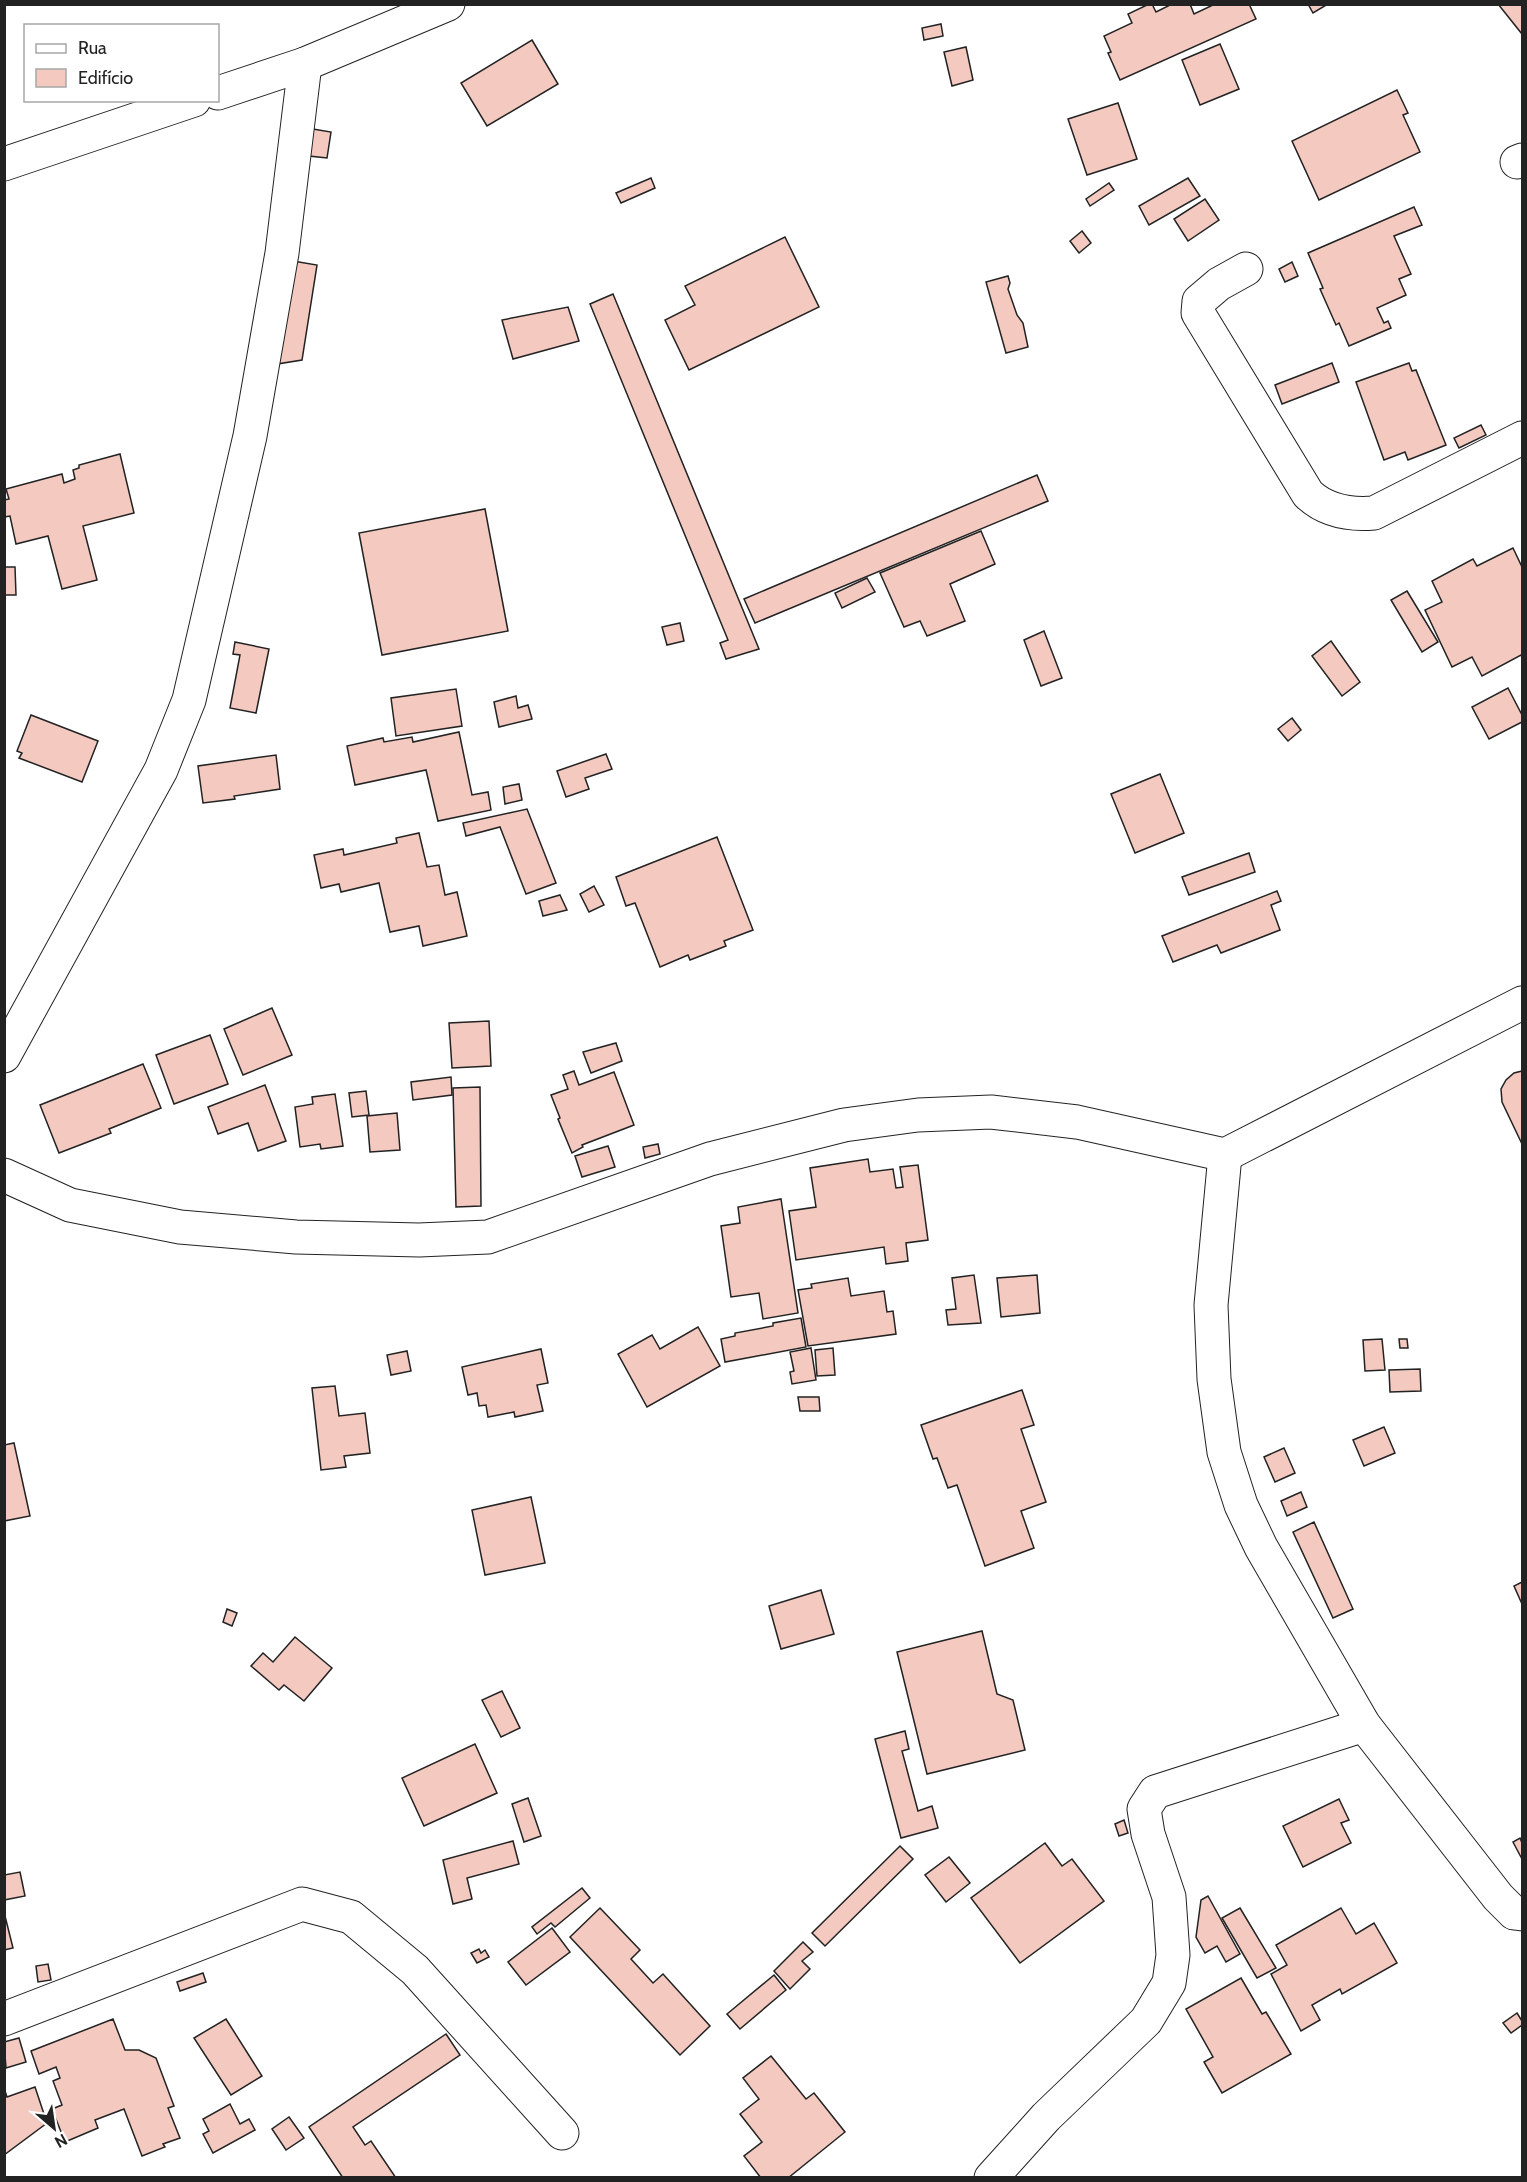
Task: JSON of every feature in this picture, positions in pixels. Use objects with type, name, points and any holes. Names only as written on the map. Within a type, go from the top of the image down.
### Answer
[{"type":"street","points":[[219,93],[305,64],[448,4]]},
{"type":"street","points":[[4,1056],[161,770],[189,700],[254,413],[282,253],[305,64]]},
{"type":"street","points":[[4,164],[188,102]]},
{"type":"street","points":[[1246,269],[1219,284],[1198,301],[1198,313],[1308,494],[1320,505],[1354,515],[1374,513],[1522,438]]},
{"type":"street","points":[[4,1175],[70,1205],[180,1227],[296,1237],[419,1240],[488,1237],[710,1159],[844,1125],[918,1114],[992,1112],[1077,1122],[1226,1155],[1522,1004]]},
{"type":"street","points":[[1226,1155],[1211,1305],[1214,1379],[1224,1452],[1241,1505],[1261,1547],[1364,1725],[1498,1897],[1514,1913],[1522,1914]]},
{"type":"street","points":[[991,2178],[1046,2117],[1146,2021],[1169,1983],[1173,1955],[1168,1897],[1148,1834],[1144,1809],[1155,1792],[1364,1725]]},
{"type":"street","points":[[4,2019],[302,1904],[351,1917],[415,1970],[562,2133]]},
{"type":"building","points":[[1152,4],[1156,12],[1172,4],[1190,4],[1194,14],[1215,4],[1249,4],[1256,19],[1120,80],[1108,53],[1111,52],[1104,36],[1132,23],[1128,14]]},
{"type":"building","points":[[1308,4],[1328,4],[1313,13]]},
{"type":"building","points":[[1498,4],[1522,4],[1522,34]]},
{"type":"building","points":[[941,24],[943,36],[924,40],[922,28]]},
{"type":"building","points":[[532,40],[558,84],[487,126],[461,83]]},
{"type":"building","points":[[1220,44],[1239,89],[1200,105],[1182,60]]},
{"type":"building","points":[[966,47],[973,80],[952,86],[944,52]]},
{"type":"building","points":[[1397,90],[1408,113],[1403,115],[1420,152],[1319,200],[1292,141]]},
{"type":"building","points":[[1118,103],[1137,159],[1087,175],[1068,119]]},
{"type":"building","points":[[313,129],[331,132],[327,158],[309,156]]},
{"type":"building","points":[[651,178],[655,188],[621,203],[616,193]]},
{"type":"building","points":[[1188,178],[1200,196],[1149,225],[1139,206]]},
{"type":"building","points":[[1109,183],[1114,190],[1090,206],[1086,199]]},
{"type":"building","points":[[1205,199],[1219,220],[1188,241],[1174,219]]},
{"type":"building","points":[[1414,207],[1422,225],[1394,236],[1411,274],[1399,279],[1406,295],[1377,308],[1384,323],[1388,321],[1391,328],[1349,346],[1339,323],[1336,325],[1320,289],[1323,288],[1308,253]]},
{"type":"building","points":[[1082,231],[1091,243],[1079,253],[1070,241]]},
{"type":"building","points":[[785,237],[819,307],[689,370],[665,320],[695,305],[685,286]]},
{"type":"building","points":[[293,261],[317,265],[302,360],[277,364]]},
{"type":"building","points":[[1292,262],[1298,276],[1285,282],[1279,269]]},
{"type":"building","points":[[1008,276],[1010,283],[1008,289],[1017,315],[1023,323],[1028,347],[1006,353],[986,282]]},
{"type":"building","points":[[613,294],[759,649],[726,659],[720,643],[728,640],[590,304]]},
{"type":"building","points":[[568,307],[579,341],[513,359],[502,320]]},
{"type":"building","points":[[1332,363],[1339,382],[1282,404],[1275,385]]},
{"type":"building","points":[[1409,363],[1412,371],[1416,370],[1446,445],[1408,460],[1405,452],[1384,460],[1356,382]]},
{"type":"building","points":[[1481,425],[1486,435],[1459,448],[1454,438]]},
{"type":"building","points":[[120,454],[134,513],[83,526],[97,580],[62,589],[48,536],[16,544],[10,516],[4,517],[4,500],[9,499],[6,489],[62,474],[64,483],[75,479],[73,470],[79,468],[79,465]]},
{"type":"building","points":[[1037,475],[1048,501],[755,623],[744,599]]},
{"type":"building","points":[[485,509],[508,631],[382,655],[359,533]]},
{"type":"building","points":[[981,531],[995,564],[950,584],[965,621],[927,636],[920,621],[904,627],[880,573]]},
{"type":"building","points":[[1513,548],[1522,567],[1522,657],[1521,655],[1482,676],[1472,657],[1452,667],[1425,610],[1442,602],[1432,581],[1473,559],[1477,566]]},
{"type":"building","points":[[4,567],[15,567],[16,595],[4,595]]},
{"type":"building","points":[[867,578],[875,592],[842,608],[835,593]]},
{"type":"building","points":[[1407,591],[1438,642],[1422,652],[1391,600]]},
{"type":"building","points":[[680,623],[684,641],[667,645],[662,627]]},
{"type":"building","points":[[1044,631],[1062,678],[1041,686],[1024,640]]},
{"type":"building","points":[[1331,641],[1360,682],[1342,696],[1312,656]]},
{"type":"building","points":[[235,642],[269,649],[256,713],[230,708],[240,655],[233,654]]},
{"type":"building","points":[[1508,688],[1522,715],[1522,722],[1489,739],[1472,707]]},
{"type":"building","points":[[456,689],[462,726],[396,736],[391,698]]},
{"type":"building","points":[[516,696],[518,708],[528,705],[532,719],[499,727],[494,702]]},
{"type":"building","points":[[31,715],[98,741],[82,782],[19,758],[22,753],[17,751]]},
{"type":"building","points":[[1292,718],[1301,730],[1288,741],[1278,729]]},
{"type":"building","points":[[459,732],[472,795],[488,792],[491,810],[438,821],[426,770],[355,785],[347,746],[383,738],[384,742],[412,737],[413,742]]},
{"type":"building","points":[[606,754],[612,769],[585,778],[589,789],[566,797],[557,771]]},
{"type":"building","points":[[276,755],[280,789],[203,803],[198,766]]},
{"type":"building","points":[[1160,774],[1184,833],[1135,853],[1111,794]]},
{"type":"building","points":[[519,784],[522,800],[505,804],[503,787]]},
{"type":"building","points":[[527,809],[556,883],[526,894],[500,827],[466,836],[463,823]]},
{"type":"building","points":[[419,833],[427,867],[439,865],[445,895],[457,892],[467,936],[423,946],[419,926],[390,932],[379,883],[341,892],[339,884],[321,888],[314,855],[343,849],[344,855],[397,843],[396,838]]},
{"type":"building","points":[[717,837],[753,930],[724,941],[726,946],[690,960],[688,955],[660,967],[635,903],[626,906],[616,877]]},
{"type":"building","points":[[1249,853],[1255,872],[1189,895],[1182,877]]},
{"type":"building","points":[[594,886],[604,905],[589,912],[580,894]]},
{"type":"building","points":[[1277,891],[1281,901],[1271,905],[1280,930],[1221,953],[1217,945],[1173,962],[1162,936]]},
{"type":"building","points":[[560,895],[567,910],[543,916],[539,901]]},
{"type":"building","points":[[272,1008],[292,1055],[243,1075],[224,1029]]},
{"type":"building","points":[[489,1021],[491,1066],[452,1068],[449,1023]]},
{"type":"building","points":[[210,1035],[228,1084],[174,1104],[156,1055]]},
{"type":"building","points":[[616,1043],[622,1061],[591,1073],[583,1052]]},
{"type":"building","points":[[143,1064],[161,1108],[109,1129],[111,1133],[59,1153],[40,1105]]},
{"type":"building","points":[[574,1071],[579,1085],[614,1072],[634,1125],[582,1145],[583,1147],[572,1153],[551,1095],[568,1089],[563,1075]]},
{"type":"building","points":[[1522,1071],[1522,1144],[1502,1102],[1501,1089],[1514,1073]]},
{"type":"building","points":[[451,1077],[452,1095],[413,1100],[411,1082]]},
{"type":"building","points":[[265,1085],[286,1141],[258,1151],[248,1123],[218,1134],[208,1107]]},
{"type":"building","points":[[480,1087],[481,1206],[456,1207],[453,1088]]},
{"type":"building","points":[[366,1091],[369,1115],[352,1117],[349,1093]]},
{"type":"building","points":[[335,1094],[343,1146],[321,1149],[320,1144],[300,1147],[295,1107],[313,1104],[312,1097]]},
{"type":"building","points":[[397,1113],[400,1150],[370,1152],[367,1116]]},
{"type":"building","points":[[658,1144],[660,1154],[645,1158],[643,1147]]},
{"type":"building","points":[[608,1146],[615,1167],[582,1177],[575,1156]]},
{"type":"building","points":[[868,1159],[870,1172],[893,1169],[896,1188],[903,1187],[900,1167],[918,1165],[928,1240],[906,1243],[908,1261],[886,1264],[884,1247],[796,1260],[789,1211],[816,1207],[810,1168]]},
{"type":"building","points":[[781,1199],[798,1313],[763,1319],[759,1293],[731,1297],[721,1226],[740,1223],[738,1207]]},
{"type":"building","points":[[974,1275],[981,1323],[948,1325],[946,1310],[956,1309],[952,1278]]},
{"type":"building","points":[[1037,1275],[1040,1313],[1001,1317],[997,1278]]},
{"type":"building","points":[[848,1278],[851,1296],[884,1291],[887,1312],[893,1311],[896,1334],[808,1346],[798,1290],[812,1288],[811,1284]]},
{"type":"building","points":[[801,1318],[806,1347],[725,1362],[721,1339],[735,1336],[735,1333],[773,1326],[773,1323]]},
{"type":"building","points":[[698,1327],[720,1366],[647,1407],[618,1354],[652,1335],[660,1349]]},
{"type":"building","points":[[1382,1339],[1385,1370],[1365,1371],[1363,1340]]},
{"type":"building","points":[[1399,1339],[1407,1339],[1408,1348],[1400,1348]]},
{"type":"building","points":[[811,1348],[816,1380],[792,1384],[790,1372],[794,1371],[790,1352]]},
{"type":"building","points":[[833,1348],[835,1375],[817,1376],[815,1350]]},
{"type":"building","points":[[541,1349],[548,1383],[537,1385],[543,1411],[515,1417],[514,1412],[488,1417],[486,1405],[479,1406],[477,1393],[468,1395],[462,1367]]},
{"type":"building","points":[[407,1351],[411,1371],[391,1375],[387,1355]]},
{"type":"building","points":[[1420,1369],[1421,1391],[1390,1392],[1389,1370]]},
{"type":"building","points":[[335,1386],[339,1416],[365,1413],[370,1453],[344,1456],[346,1467],[321,1470],[312,1388]]},
{"type":"building","points":[[1022,1390],[1034,1425],[1021,1429],[1046,1502],[1021,1511],[1034,1548],[985,1566],[957,1485],[948,1488],[937,1458],[933,1459],[921,1425]]},
{"type":"building","points":[[798,1397],[819,1397],[820,1411],[800,1411]]},
{"type":"building","points":[[1384,1427],[1395,1453],[1364,1466],[1353,1440]]},
{"type":"building","points":[[14,1443],[30,1516],[4,1521],[4,1445]]},
{"type":"building","points":[[1284,1448],[1295,1473],[1275,1482],[1264,1457]]},
{"type":"building","points":[[1301,1492],[1307,1507],[1287,1516],[1281,1501]]},
{"type":"building","points":[[531,1497],[545,1563],[485,1575],[472,1510]]},
{"type":"building","points":[[1314,1522],[1353,1609],[1333,1618],[1293,1532]]},
{"type":"building","points":[[1522,1582],[1522,1604],[1514,1586]]},
{"type":"building","points":[[821,1590],[834,1634],[781,1649],[769,1606]]},
{"type":"building","points":[[227,1609],[237,1613],[232,1626],[223,1622]]},
{"type":"building","points":[[982,1631],[997,1694],[1013,1700],[1025,1750],[927,1774],[897,1652]]},
{"type":"building","points":[[295,1637],[332,1668],[304,1701],[284,1685],[279,1690],[251,1666],[263,1653],[273,1662]]},
{"type":"building","points":[[502,1691],[520,1728],[501,1737],[482,1700]]},
{"type":"building","points":[[905,1731],[909,1749],[902,1751],[918,1811],[932,1806],[938,1828],[901,1838],[875,1739]]},
{"type":"building","points":[[475,1744],[497,1793],[424,1826],[402,1778]]},
{"type":"building","points":[[528,1798],[541,1836],[524,1842],[512,1804]]},
{"type":"building","points":[[1339,1799],[1349,1820],[1341,1823],[1351,1843],[1303,1867],[1283,1826]]},
{"type":"building","points":[[1124,1820],[1128,1833],[1119,1836],[1115,1824]]},
{"type":"building","points":[[1520,1838],[1522,1843],[1522,1859],[1513,1842]]},
{"type":"building","points":[[513,1841],[519,1864],[467,1878],[472,1899],[453,1904],[443,1860]]},
{"type":"building","points":[[1045,1843],[1062,1866],[1072,1859],[1104,1901],[1020,1963],[971,1898]]},
{"type":"building","points":[[900,1846],[913,1859],[825,1946],[812,1933]]},
{"type":"building","points":[[949,1857],[970,1883],[946,1902],[925,1875]]},
{"type":"building","points":[[20,1872],[25,1896],[4,1900],[4,1875]]},
{"type":"building","points":[[582,1888],[590,1898],[555,1927],[551,1923],[537,1934],[532,1927]]},
{"type":"building","points":[[1208,1896],[1240,1954],[1226,1962],[1217,1946],[1205,1953],[1196,1937],[1201,1900]]},
{"type":"building","points":[[600,1908],[640,1950],[631,1959],[653,1983],[663,1974],[710,2026],[680,2055],[570,1937]]},
{"type":"building","points":[[1240,1908],[1276,1968],[1257,1978],[1222,1918]]},
{"type":"building","points":[[1341,1908],[1356,1934],[1374,1923],[1397,1963],[1342,1994],[1340,1989],[1312,2005],[1320,2020],[1301,2031],[1271,1974],[1287,1965],[1276,1945]]},
{"type":"building","points":[[4,1912],[13,1948],[4,1950]]},
{"type":"building","points":[[552,1928],[570,1952],[526,1985],[508,1962]]},
{"type":"building","points":[[803,1942],[813,1952],[802,1961],[810,1969],[790,1989],[774,1971]]},
{"type":"building","points":[[479,1949],[481,1953],[485,1950],[489,1957],[477,1963],[471,1953]]},
{"type":"building","points":[[48,1964],[51,1980],[38,1982],[36,1966]]},
{"type":"building","points":[[203,1973],[206,1982],[180,1991],[177,1982]]},
{"type":"building","points":[[774,1975],[786,1990],[740,2029],[727,2014]]},
{"type":"building","points":[[1241,1978],[1262,2014],[1266,2012],[1291,2054],[1222,2093],[1204,2062],[1213,2057],[1186,2009]]},
{"type":"building","points":[[1517,2013],[1522,2025],[1511,2033],[1503,2023]]},
{"type":"building","points":[[113,2019],[125,2050],[139,2050],[156,2058],[174,2106],[168,2108],[180,2138],[163,2144],[165,2147],[142,2156],[124,2109],[95,2120],[98,2128],[65,2142],[52,2109],[62,2105],[53,2081],[60,2078],[56,2067],[39,2074],[31,2051]]},
{"type":"building","points":[[226,2019],[262,2076],[231,2095],[194,2038]]},
{"type":"building","points":[[446,2034],[460,2055],[353,2127],[365,2145],[371,2141],[396,2178],[343,2178],[309,2127]]},
{"type":"building","points":[[19,2038],[26,2062],[6,2068],[4,2042]]},
{"type":"building","points":[[771,2056],[806,2099],[814,2093],[845,2132],[788,2178],[761,2178],[744,2156],[762,2142],[740,2114],[759,2099],[743,2078]]},
{"type":"building","points":[[35,2087],[47,2123],[4,2155],[4,2088],[7,2097]]},
{"type":"building","points":[[230,2104],[240,2124],[249,2119],[255,2130],[213,2153],[203,2134],[209,2131],[203,2119]]},
{"type":"building","points":[[289,2117],[304,2138],[286,2150],[272,2129]]}]
